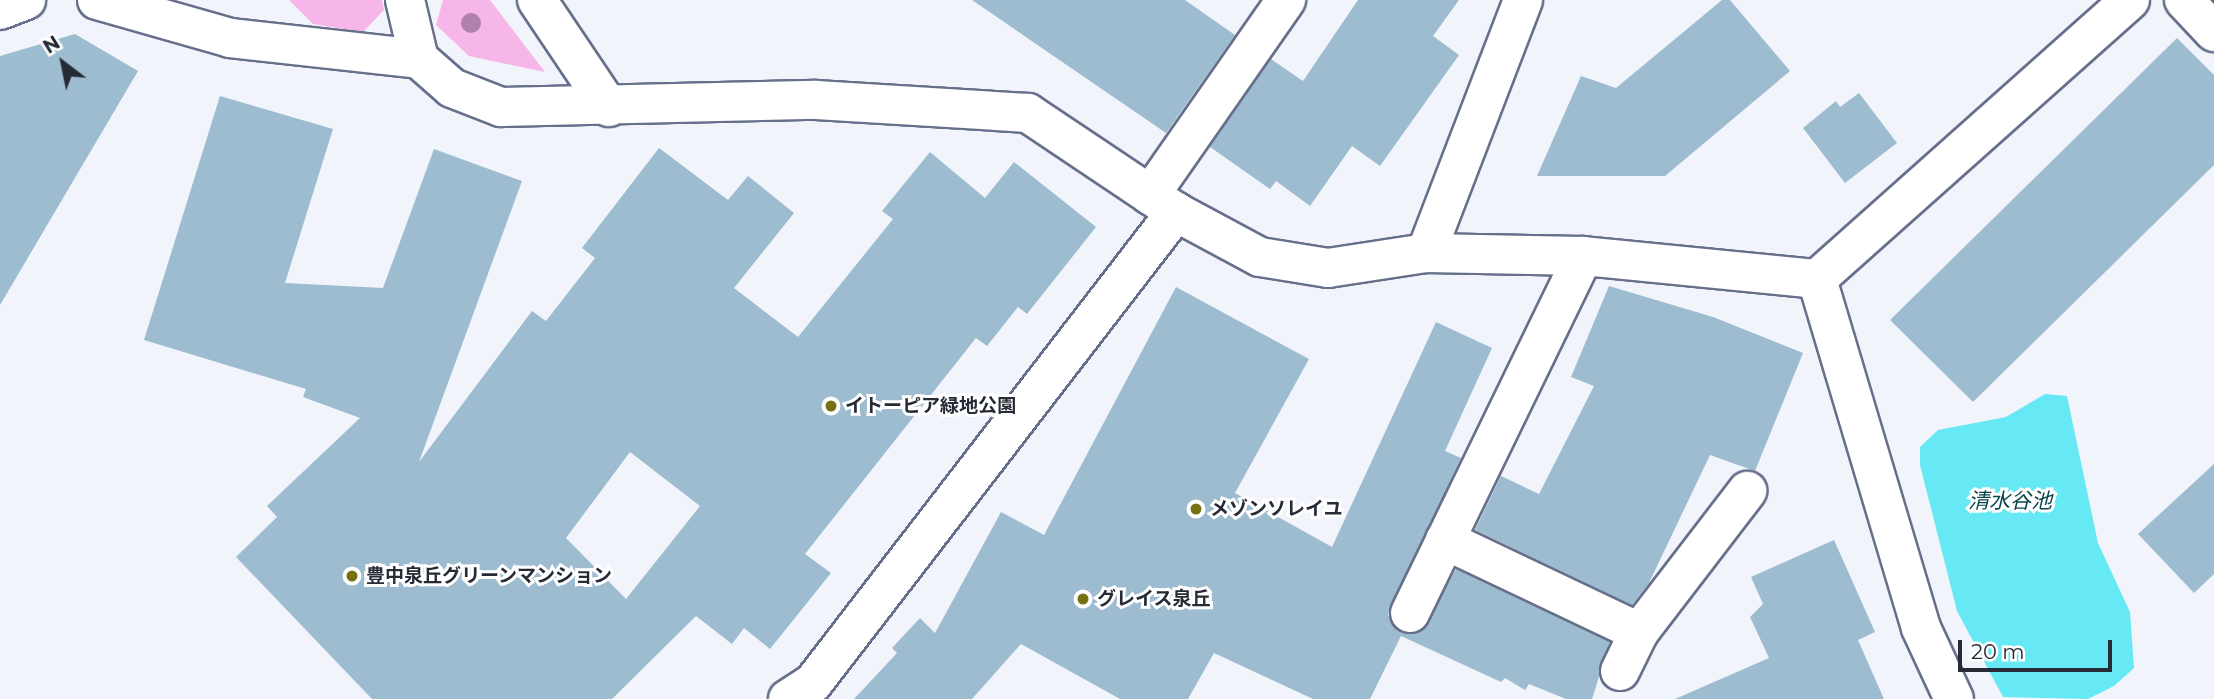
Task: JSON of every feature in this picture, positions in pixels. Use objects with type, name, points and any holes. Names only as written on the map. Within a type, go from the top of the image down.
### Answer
[{"type":"street","points":[[0,10],[26,0]]},
{"type":"street","points":[[97,0],[230,38],[419,59],[452,88],[501,107],[609,107],[816,100],[1028,113],[1163,203],[1260,257],[1328,268],[1426,254],[1583,256],[1816,279],[2130,0]]},
{"type":"street","points":[[405,0],[419,59]]},
{"type":"street","points":[[537,0],[609,107]]},
{"type":"street","points":[[810,694],[1163,203],[1286,0]]},
{"type":"street","points":[[1426,254],[1523,0]]},
{"type":"street","points":[[2184,0],[2214,32]]},
{"type":"street","points":[[1410,614],[1583,256]]},
{"type":"street","points":[[1816,279],[1922,628],[1954,699]]},
{"type":"street","points":[[1620,671],[1639,632],[1747,491]]},
{"type":"street","points":[[1445,540],[1639,632]]},
{"type":"shaded area","points":[[289,0],[382,0],[384,10],[363,32],[313,24]]},
{"type":"shaded area","points":[[443,0],[490,0],[545,72],[469,56],[436,25]]},
{"type":"water","name":"清水谷池","points":[[2045,394],[2067,396],[2098,543],[2130,612],[2134,668],[2114,686],[2088,699],[2003,697],[1957,611],[1920,465],[1920,447],[1938,430],[2006,417]]},
{"type":"building","points":[[972,0],[1185,0],[1235,35],[1166,133]]},
{"type":"building","points":[[1358,0],[1459,0],[1433,36],[1459,55],[1380,166],[1352,146],[1310,206],[1276,181],[1270,189],[1210,147],[1271,59],[1303,81]]},
{"type":"building","points":[[1722,0],[1730,0],[1790,71],[1665,176],[1537,176],[1581,76],[1616,88]]},
{"type":"building","points":[[75,34],[138,71],[0,305],[0,56]]},
{"type":"building","points":[[2177,38],[2214,75],[2214,165],[1973,402],[1890,320]]},
{"type":"building","points":[[1859,93],[1897,143],[1845,183],[1803,128],[1836,101],[1840,107]]},
{"type":"building","points":[[220,96],[333,129],[285,283],[383,288],[434,149],[522,181],[419,462],[532,311],[546,321],[595,258],[582,248],[659,148],[728,200],[748,176],[794,213],[734,288],[798,337],[893,219],[882,211],[930,152],[985,198],[1014,162],[1096,227],[1027,314],[1018,307],[987,346],[976,338],[805,554],[831,573],[770,649],[744,628],[732,644],[696,616],[612,699],[372,699],[236,557],[277,517],[267,506],[360,418],[303,397],[306,389],[144,340]],"holes":[[[630,452],[700,506],[626,599],[566,538]]]},
{"type":"building","points":[[1609,286],[1713,317],[1803,353],[1755,471],[1710,455],[1649,583],[1632,605],[1475,530],[1501,476],[1539,494],[1594,386],[1571,377]]},
{"type":"building","points":[[1176,287],[1309,359],[1235,493],[1332,547],[1436,322],[1492,348],[1445,451],[1461,458],[1388,615],[1401,633],[1422,631],[1456,569],[1610,642],[1592,699],[1566,699],[1529,684],[1525,690],[1505,678],[1501,682],[1401,636],[1370,699],[1313,699],[1214,653],[1188,699],[1120,699],[1021,644],[972,699],[854,699],[897,653],[892,648],[920,618],[935,633],[1001,512],[1044,535]]},
{"type":"building","points":[[2214,464],[2214,574],[2194,593],[2138,534]]},
{"type":"building","points":[[1834,540],[1875,632],[1858,640],[1884,699],[1675,699],[1769,658],[1750,617],[1763,604],[1751,577]]},
{"type":"place","name":"イトーピア緑地公園","points":[[831,406]]},
{"type":"place","name":"メゾンソレイユ","points":[[1196,509]]},
{"type":"place","name":"豊中泉丘グリーンマンション","points":[[352,576]]},
{"type":"place","name":"グレイス泉丘","points":[[1083,599]]}]
